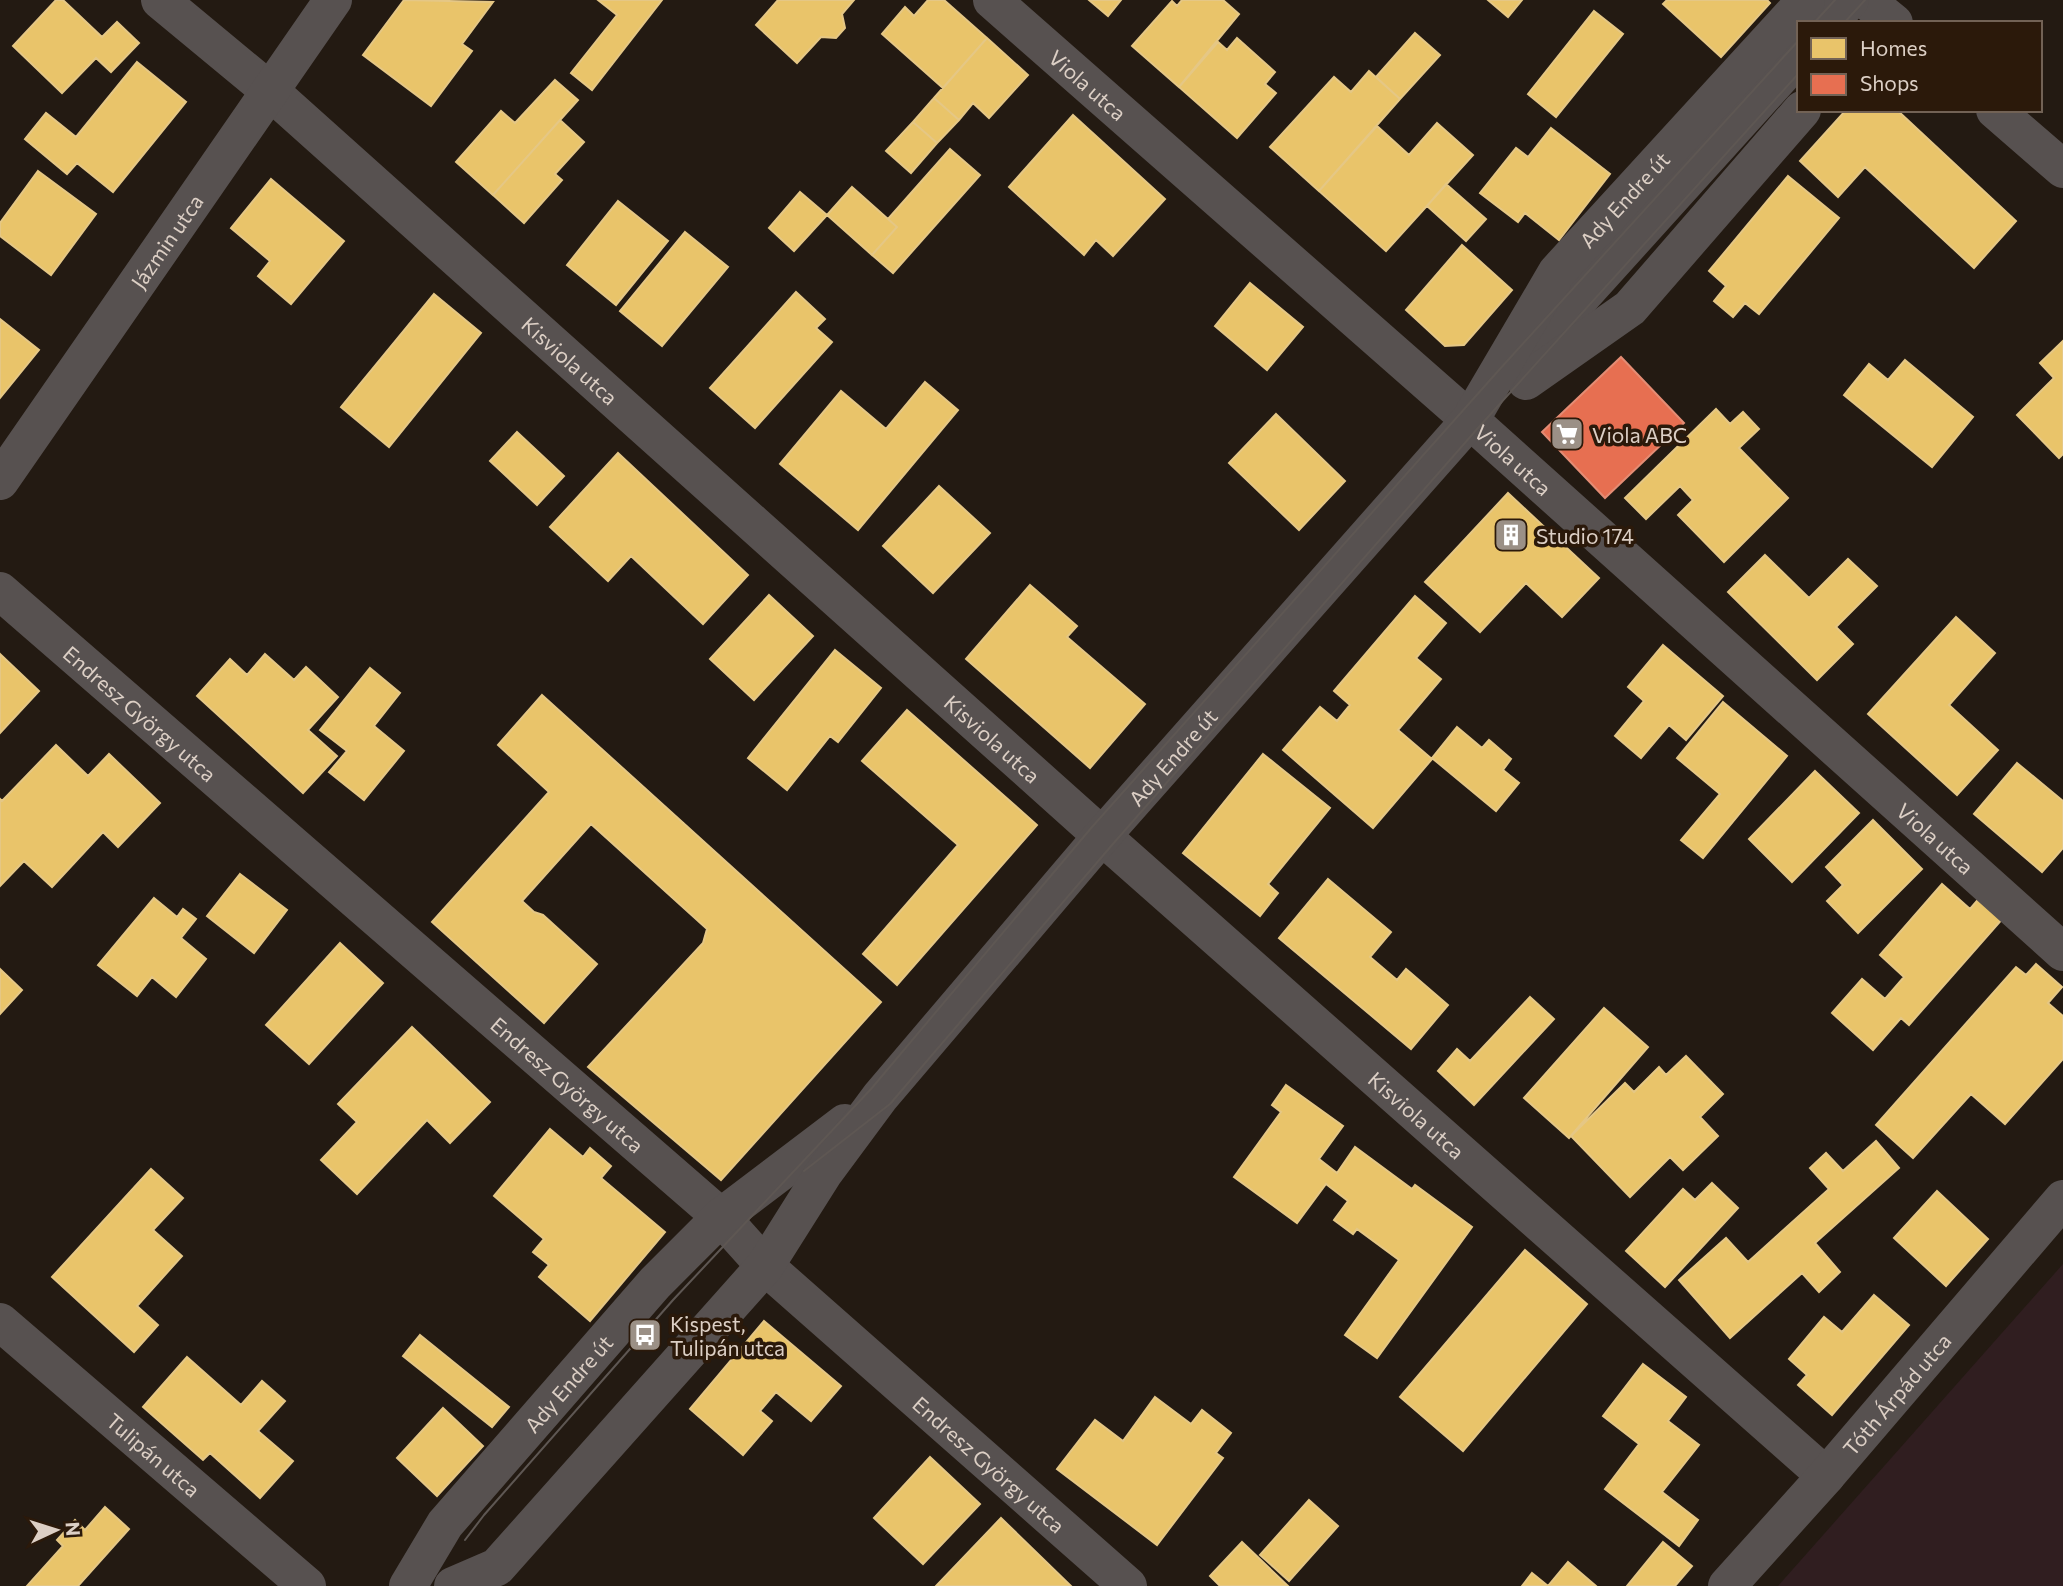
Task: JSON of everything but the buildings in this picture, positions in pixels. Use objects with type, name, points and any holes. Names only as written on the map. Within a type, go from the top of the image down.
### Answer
[{"type":"street","name":"Kisviola utca","points":[[160,0],[271,92],[1102,836],[1826,1476]]},
{"type":"street","name":"Jázmin utca","points":[[0,481],[333,0]]},
{"type":"street","name":"Viola utca","points":[[992,0],[1470,420],[2063,952]]},
{"type":"street","name":"Ady Endre út","points":[[453,1586],[497,1567],[765,1266],[823,1174],[880,1097],[1102,836],[1470,420],[1557,272],[1806,0]]},
{"type":"street","points":[[1831,21],[1850,0]]},
{"type":"street","points":[[1470,420],[1797,58]]},
{"type":"street","name":"Ady Endre út","points":[[1470,420],[1630,308],[1800,112]]},
{"type":"street","points":[[1998,112],[2063,169]]},
{"type":"street","name":"Endresz György utca","points":[[0,591],[721,1217],[765,1266],[1128,1586]]},
{"type":"street","name":"Ady Endre út","points":[[408,1586],[445,1524],[655,1283],[721,1217],[880,1097]]},
{"type":"street","name":"Tóth Árpád utca","points":[[1727,1586],[1826,1476],[2063,1199]]},
{"type":"street","name":"Tulipán utca","points":[[0,1322],[307,1586]]},
{"type":"shaded area","points":[[2063,1264],[2063,1586],[1778,1586]]},
{"type":"tram line","points":[[1816,21],[1835,0]]},
{"type":"tram line","points":[[1846,21],[1865,0]]},
{"type":"tram line","points":[[465,1540],[673,1300],[871,1089],[1092,827],[1499,370],[1797,42]]},
{"type":"tram line","points":[[804,1171],[890,1104],[1112,845],[1478,428],[1797,75]]},
{"type":"place","name":"Viola ABC","points":[[1567,434]]},
{"type":"place","name":"Studio 174","points":[[1511,535]]},
{"type":"place","name":"Kispest, Tulipán utca","points":[[645,1335]]}]
